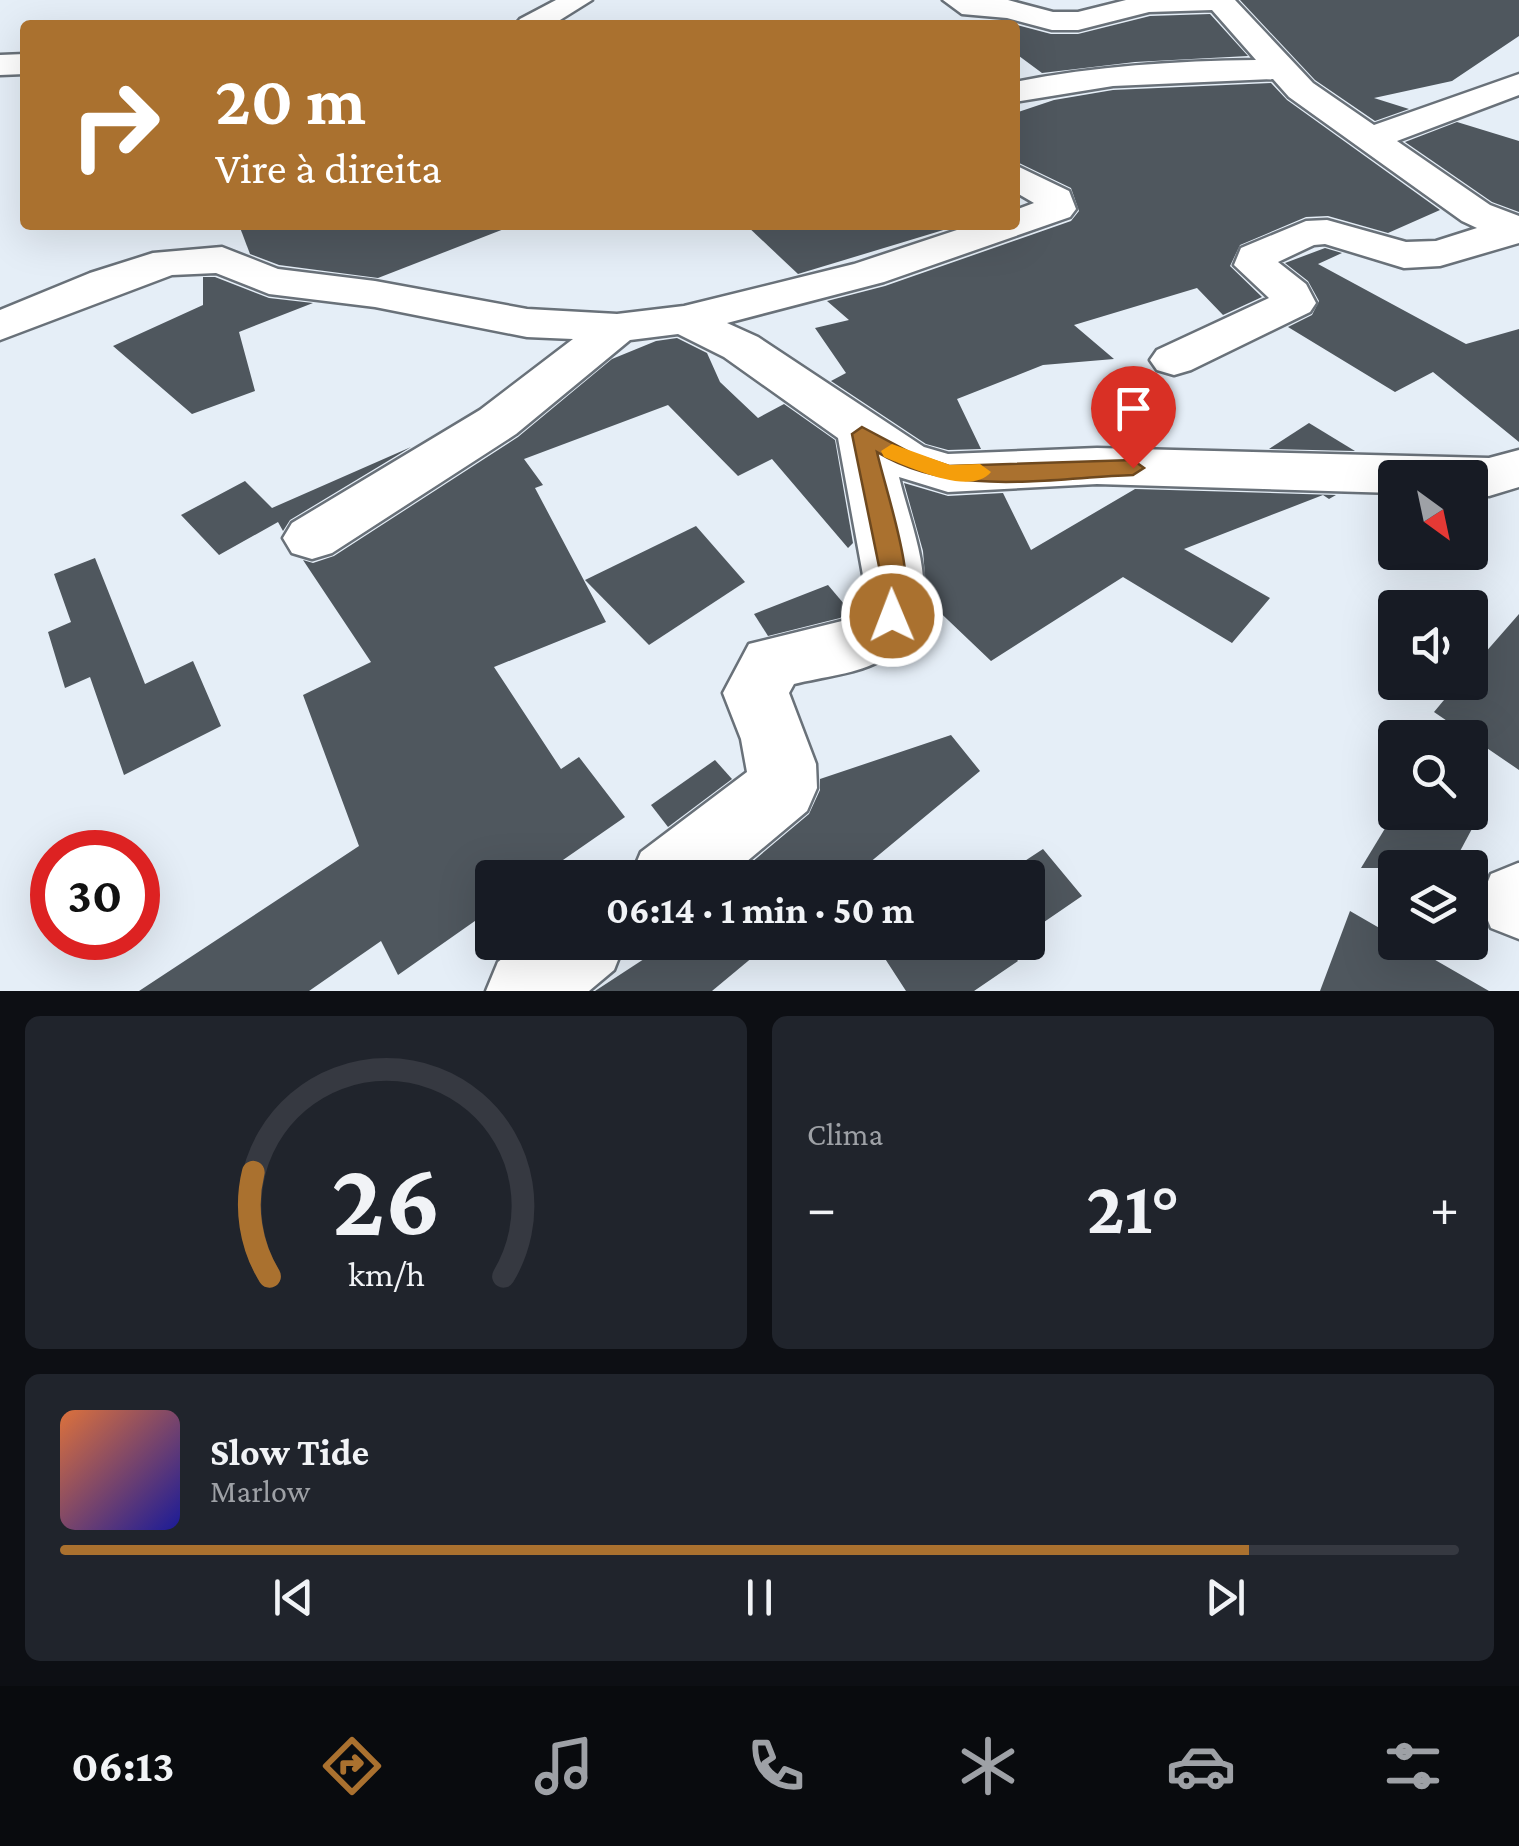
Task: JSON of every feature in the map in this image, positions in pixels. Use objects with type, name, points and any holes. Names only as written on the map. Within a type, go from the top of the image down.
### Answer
[{"type":"street","points":[[540,20],[578,0]]},
{"type":"street","points":[[958,0],[972,8],[1008,8],[1052,20],[1078,21],[1148,2],[1220,0],[1300,90],[1476,214],[1517,230]]},
{"type":"street","points":[[1020,91],[1097,78],[1183,70],[1279,69]]},
{"type":"street","points":[[1372,138],[1519,84]]},
{"type":"street","points":[[1020,179],[1055,199],[1056,209],[1020,222]]},
{"type":"street","points":[[0,326],[105,282],[168,262],[222,260],[268,281],[374,294],[527,323],[617,328],[684,320],[869,273],[996,230]]},
{"type":"street","points":[[1174,360],[1294,303],[1290,293],[1255,265],[1256,257],[1306,233],[1326,232],[1404,255],[1440,253],[1517,230]]},
{"type":"street","points":[[684,320],[741,347],[862,434],[906,460],[948,473],[1097,466],[1489,477],[1519,468]]},
{"type":"street","points":[[312,538],[498,422],[617,328]]},
{"type":"street","points":[[691,860],[782,788],[784,773],[779,752],[756,692],[772,663],[860,642],[892,616],[895,586],[862,434]]},
{"type":"street","points":[[526,991],[564,960]]},
{"type":"building","points":[[1240,0],[1519,0],[1519,36],[1452,81],[1374,98],[1409,109],[1375,121],[1315,80]]},
{"type":"building","points":[[1210,14],[1248,56],[1135,62],[1042,73],[1020,57],[1020,26],[1051,34],[1078,34],[1150,16]]},
{"type":"building","points":[[1271,83],[1287,100],[1440,210],[1388,233],[1328,216],[1306,217],[1240,245],[1230,266],[1262,297],[1223,315],[1197,288],[1074,325],[1114,359],[1043,365],[957,399],[981,449],[948,450],[926,444],[831,381],[846,373],[815,328],[849,320],[827,301],[885,286],[1071,221],[1079,211],[1071,188],[1020,163],[1020,111],[1054,100],[1113,90]]},
{"type":"building","points":[[1457,122],[1519,141],[1519,212],[1492,202],[1405,142]]},
{"type":"building","points":[[241,230],[501,230],[378,278],[279,265],[250,254]]},
{"type":"building","points":[[751,230],[943,230],[798,274]]},
{"type":"building","points":[[1325,248],[1342,253],[1318,264],[1466,344],[1519,329],[1519,442],[1433,372],[1395,392],[1288,327],[1312,315],[1319,301],[1308,281],[1285,263]]},
{"type":"building","points":[[203,277],[215,277],[269,298],[313,303],[239,332],[255,391],[192,414],[113,346],[203,305]]},
{"type":"building","points":[[677,338],[707,353],[720,382],[758,418],[784,404],[835,440],[853,543],[848,548],[772,459],[738,476],[668,405],[524,459],[543,485],[535,488],[606,622],[494,667],[561,769],[579,757],[625,817],[563,860],[475,860],[475,921],[398,975],[381,941],[309,991],[139,991],[359,846],[303,695],[371,662],[303,560],[313,563],[334,556],[518,437],[612,359],[656,341]]},
{"type":"building","points":[[1309,423],[1355,451],[1269,449]]},
{"type":"building","points":[[411,447],[290,520],[283,531],[278,522],[219,555],[181,515],[245,481],[272,508]]},
{"type":"building","points":[[904,483],[948,496],[1003,493],[1031,550],[1135,489],[1336,495],[1329,499],[1323,495],[1184,549],[1270,598],[1232,643],[1123,577],[991,661],[927,600],[923,551]]},
{"type":"building","points":[[696,526],[745,582],[649,645],[585,580]]},
{"type":"building","points":[[95,558],[145,684],[193,661],[221,726],[124,775],[90,677],[65,688],[48,632],[71,622],[54,574]]},
{"type":"building","points":[[828,585],[850,611],[840,618],[768,636],[754,614]]},
{"type":"building","points":[[1519,614],[1519,770],[1488,749],[1488,720],[1446,720],[1434,712],[1444,700],[1488,700],[1488,649]]},
{"type":"building","points":[[951,735],[980,771],[873,860],[754,860],[809,814],[820,790],[820,779]]},
{"type":"building","points":[[715,760],[732,779],[668,827],[651,805]]},
{"type":"building","points":[[1384,830],[1471,830],[1461,850],[1378,850],[1378,868],[1361,868]]},
{"type":"building","points":[[1043,849],[1082,896],[1045,921],[1045,860],[1026,860]]},
{"type":"building","points":[[1350,911],[1378,927],[1378,960],[1435,960],[1489,991],[1320,991]]},
{"type":"building","points":[[642,960],[749,960],[712,991],[595,991]]},
{"type":"building","points":[[886,960],[1018,961],[974,991],[906,991]]},
{"type":"slow traffic","points":[[892,451],[906,460],[948,473],[980,472]]},
{"type":"route","points":[[892,616],[895,586],[862,434],[906,460],[948,473],[1133,468]]}]
